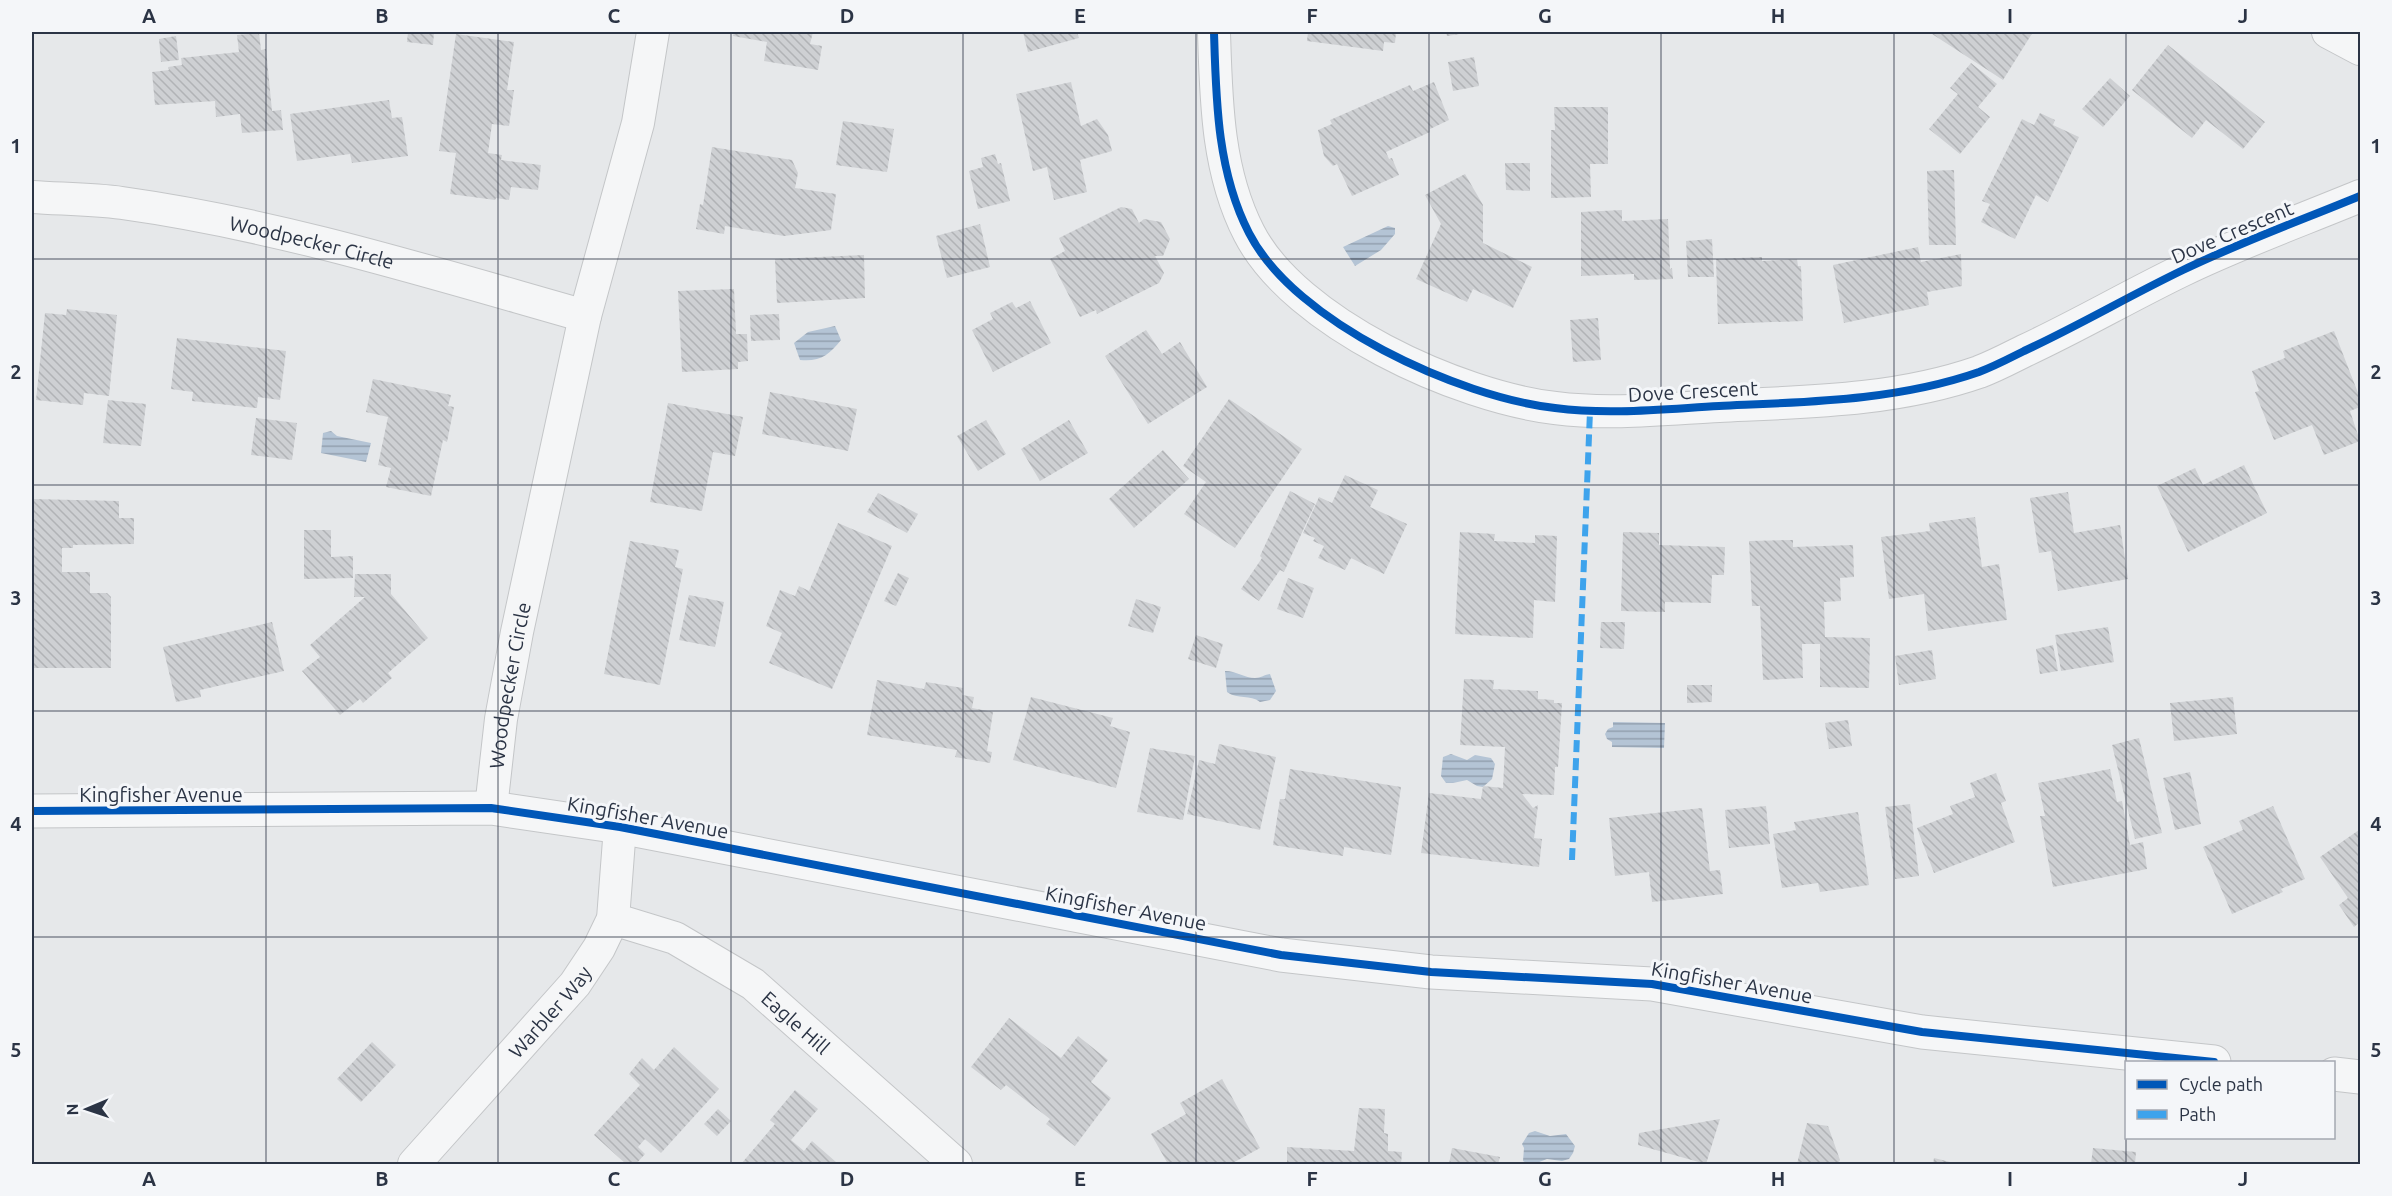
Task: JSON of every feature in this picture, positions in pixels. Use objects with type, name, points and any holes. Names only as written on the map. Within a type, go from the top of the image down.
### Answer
[{"type":"street","name":"Woodpecker Circle","points":[[491,808],[501,719],[517,632],[585,316],[638,123],[653,32]]},
{"type":"street","name":"Dove Crescent","points":[[1214,32],[1217,121],[1230,184],[1249,234],[1280,277],[1332,321],[1406,362],[1496,397],[1555,408],[1610,412],[1831,400],[1909,391],[1980,372],[2067,331],[2184,269],[2361,196]]},
{"type":"street","points":[[2328,32],[2361,49]]},
{"type":"street","name":"Woodpecker Circle","points":[[32,197],[121,203],[251,226],[585,316]]},
{"type":"street","name":"Kingfisher Avenue","points":[[32,811],[491,808],[620,827],[1281,955],[1431,972],[1652,984],[1922,1032],[2204,1061]]},
{"type":"street","name":"Warbler Way","points":[[414,1164],[574,984],[599,948],[613,919],[620,827]]},
{"type":"street","name":"Eagle Hill","points":[[613,919],[675,938],[753,984],[956,1164]]},
{"type":"street","points":[[2335,1074],[2361,1077]]},
{"type":"water","points":[[1388,226],[1395,228],[1395,234],[1381,250],[1355,266],[1343,247]]},
{"type":"water","points":[[835,326],[841,340],[832,350],[819,359],[800,360],[794,343],[808,332]]},
{"type":"water","points":[[331,431],[337,436],[371,443],[366,462],[321,453],[323,433]]},
{"type":"water","points":[[1225,671],[1255,678],[1270,674],[1276,691],[1270,700],[1260,702],[1252,698],[1235,696],[1227,692]]},
{"type":"water","points":[[1613,722],[1665,723],[1664,748],[1612,747],[1612,742],[1605,734],[1613,727]]},
{"type":"water","points":[[1451,754],[1467,760],[1475,755],[1491,758],[1495,764],[1492,779],[1483,787],[1467,780],[1446,783],[1441,776],[1443,757]]},
{"type":"water","points":[[1535,1131],[1550,1136],[1566,1134],[1575,1146],[1569,1159],[1562,1161],[1547,1159],[1534,1164],[1523,1161],[1522,1144],[1529,1133]]},
{"type":"building","points":[[408,32],[434,32],[433,45],[407,42]]},
{"type":"building","points":[[734,32],[813,32],[810,44],[822,46],[818,70],[764,61],[767,42],[733,36]]},
{"type":"building","points":[[1023,32],[1077,32],[1079,38],[1028,52]]},
{"type":"building","points":[[1308,32],[1396,32],[1395,43],[1384,42],[1383,51],[1307,41]]},
{"type":"building","points":[[1446,32],[1466,32],[1466,33],[1447,36]]},
{"type":"building","points":[[1929,32],[2033,32],[2003,80]]},
{"type":"building","points":[[259,33],[261,50],[266,49],[272,111],[281,110],[283,130],[242,133],[240,114],[216,117],[215,101],[155,105],[152,72],[169,70],[168,67],[182,65],[181,58],[239,52],[237,35]]},
{"type":"building","points":[[456,34],[514,42],[507,90],[514,90],[509,126],[492,124],[488,153],[502,155],[501,160],[541,165],[538,190],[511,187],[509,200],[450,194],[456,153],[439,151]]},
{"type":"building","points":[[176,36],[179,60],[161,62],[159,39]]},
{"type":"building","points":[[2168,45],[2265,122],[2243,149],[2206,120],[2192,138],[2132,90]]},
{"type":"building","points":[[1474,57],[1479,86],[1453,91],[1448,62]]},
{"type":"building","points":[[1971,63],[1997,84],[1978,107],[1990,117],[1960,154],[1929,129],[1958,94],[1950,88]]},
{"type":"building","points":[[2110,78],[2130,96],[2103,127],[2082,109]]},
{"type":"building","points":[[1071,82],[1081,126],[1097,119],[1108,135],[1112,151],[1080,160],[1087,192],[1054,200],[1047,167],[1033,171],[1016,94]]},
{"type":"building","points":[[1434,82],[1449,120],[1430,129],[1430,132],[1386,152],[1389,159],[1392,158],[1399,175],[1352,196],[1337,164],[1333,166],[1324,156],[1318,130],[1332,124],[1330,120],[1410,85],[1413,91]]},
{"type":"building","points":[[389,100],[392,118],[402,117],[408,156],[352,163],[350,154],[297,161],[290,114]]},
{"type":"building","points":[[1554,107],[1608,107],[1608,164],[1590,164],[1591,197],[1551,198],[1551,130],[1555,130]]},
{"type":"building","points":[[2040,113],[2055,120],[2053,125],[2079,137],[2048,202],[2036,195],[2015,239],[1981,222],[1990,204],[1982,201],[2022,119],[2034,125]]},
{"type":"building","points":[[843,121],[894,129],[887,172],[836,165]]},
{"type":"building","points":[[712,147],[792,160],[798,173],[795,188],[836,194],[831,230],[784,236],[725,226],[724,234],[696,229],[700,204],[703,205]]},
{"type":"building","points":[[995,154],[998,164],[1001,163],[1010,201],[978,209],[969,171],[983,167],[981,158]]},
{"type":"building","points":[[1505,163],[1530,163],[1530,191],[1506,190]]},
{"type":"building","points":[[1954,170],[1956,245],[1929,245],[1927,171]]},
{"type":"building","points":[[1465,174],[1483,205],[1483,243],[1532,267],[1513,308],[1473,289],[1467,302],[1416,279],[1441,224],[1425,195]]},
{"type":"building","points":[[1121,207],[1132,209],[1139,223],[1144,219],[1161,222],[1170,239],[1163,256],[1155,256],[1164,273],[1159,283],[1097,314],[1096,310],[1080,317],[1050,259],[1065,251],[1059,238]]},
{"type":"building","points":[[1622,210],[1622,221],[1668,219],[1670,269],[1672,268],[1673,279],[1634,280],[1634,274],[1581,276],[1581,212]]},
{"type":"building","points":[[980,224],[990,267],[947,278],[936,236]]},
{"type":"building","points":[[1712,239],[1714,277],[1688,277],[1686,241]]},
{"type":"building","points":[[1918,247],[1921,262],[1961,254],[1962,286],[1927,292],[1929,305],[1844,323],[1833,265]]},
{"type":"building","points":[[864,255],[865,298],[777,303],[775,259]]},
{"type":"building","points":[[1762,257],[1762,261],[1797,259],[1798,266],[1801,266],[1803,321],[1718,324],[1716,259]]},
{"type":"building","points":[[734,289],[736,334],[747,334],[748,361],[738,362],[738,369],[682,372],[678,291]]},
{"type":"building","points":[[1030,301],[1051,343],[993,372],[972,330],[993,319],[990,313],[1012,302],[1016,308]]},
{"type":"building","points":[[67,309],[117,315],[109,396],[84,393],[83,405],[36,400],[45,313],[66,315]]},
{"type":"building","points":[[779,314],[780,340],[751,341],[750,315]]},
{"type":"building","points":[[1598,318],[1601,360],[1573,362],[1570,320]]},
{"type":"building","points":[[1146,330],[1162,354],[1180,342],[1207,387],[1148,424],[1105,356]]},
{"type":"building","points":[[2334,331],[2360,398],[2360,407],[2350,411],[2360,441],[2324,455],[2312,425],[2274,440],[2255,392],[2259,391],[2252,371],[2285,358],[2283,351]]},
{"type":"building","points":[[177,338],[286,351],[280,400],[258,397],[257,408],[192,401],[193,392],[171,389]]},
{"type":"building","points":[[373,379],[451,395],[448,406],[454,407],[447,442],[443,440],[431,496],[386,487],[391,468],[378,465],[388,417],[366,412]]},
{"type":"building","points":[[770,392],[857,409],[848,451],[762,434]]},
{"type":"building","points":[[1229,399],[1302,449],[1235,548],[1184,514],[1206,482],[1183,466]]},
{"type":"building","points":[[108,400],[146,404],[141,446],[103,443]]},
{"type":"building","points":[[668,403],[743,417],[735,456],[713,452],[702,511],[650,502]]},
{"type":"building","points":[[256,418],[297,423],[292,460],[251,455]]},
{"type":"building","points":[[986,420],[1006,454],[978,471],[957,436]]},
{"type":"building","points":[[1069,420],[1088,453],[1040,481],[1021,449]]},
{"type":"building","points":[[1163,450],[1189,479],[1134,528],[1109,499]]},
{"type":"building","points":[[2244,465],[2267,513],[2188,552],[2157,486],[2195,468],[2203,485]]},
{"type":"building","points":[[1345,475],[1378,490],[1370,507],[1407,524],[1384,574],[1351,558],[1345,570],[1318,558],[1324,546],[1313,541],[1315,538],[1303,533],[1319,497],[1332,503]]},
{"type":"building","points":[[1290,491],[1315,504],[1284,572],[1280,570],[1259,601],[1241,589],[1262,558],[1260,556]]},
{"type":"building","points":[[2068,492],[2074,533],[2120,525],[2128,579],[2058,591],[2051,551],[2039,553],[2030,498]]},
{"type":"building","points":[[878,493],[918,514],[907,533],[867,512]]},
{"type":"building","points":[[32,499],[119,501],[119,518],[134,518],[134,544],[73,545],[73,548],[62,548],[62,572],[90,572],[90,593],[107,593],[111,597],[111,668],[32,668]]},
{"type":"building","points":[[1975,517],[1982,567],[1999,564],[2007,620],[1928,631],[1924,594],[1889,599],[1881,537],[1930,531],[1929,523]]},
{"type":"building","points":[[838,523],[892,546],[832,689],[769,663],[782,633],[766,626],[780,590],[795,596],[799,586],[809,591]]},
{"type":"building","points":[[304,530],[331,530],[331,557],[353,556],[353,578],[304,579]]},
{"type":"building","points":[[1460,532],[1495,534],[1494,541],[1535,543],[1535,535],[1557,536],[1555,602],[1534,600],[1533,638],[1455,634]]},
{"type":"building","points":[[1623,532],[1659,533],[1659,545],[1725,547],[1724,575],[1712,575],[1711,603],[1665,602],[1665,612],[1621,611]]},
{"type":"building","points":[[1793,540],[1793,547],[1853,545],[1854,577],[1840,578],[1841,601],[1824,602],[1825,637],[1870,638],[1869,688],[1820,687],[1820,644],[1802,644],[1803,678],[1763,680],[1760,606],[1752,606],[1749,541]]},
{"type":"building","points":[[630,541],[679,550],[675,567],[683,569],[660,685],[604,674]]},
{"type":"building","points":[[898,573],[909,578],[896,606],[884,601]]},
{"type":"building","points":[[355,574],[391,574],[391,594],[428,638],[388,673],[392,678],[363,703],[360,699],[340,715],[302,671],[320,657],[310,645],[365,597],[354,597]]},
{"type":"building","points":[[1288,578],[1314,588],[1303,618],[1277,609]]},
{"type":"building","points":[[689,595],[724,602],[715,647],[679,640]]},
{"type":"building","points":[[1136,599],[1161,607],[1153,633],[1128,626]]},
{"type":"building","points":[[272,622],[284,671],[200,690],[201,697],[176,702],[163,647]]},
{"type":"building","points":[[1601,622],[1625,622],[1624,649],[1600,648]]},
{"type":"building","points":[[2108,627],[2114,662],[2061,671],[2055,635]]},
{"type":"building","points":[[1196,635],[1223,644],[1216,668],[1188,659]]},
{"type":"building","points":[[2053,645],[2058,671],[2040,674],[2036,649]]},
{"type":"building","points":[[1932,650],[1936,679],[1899,685],[1895,656]]},
{"type":"building","points":[[1464,679],[1494,680],[1493,689],[1538,691],[1538,699],[1562,703],[1554,795],[1522,794],[1533,808],[1538,805],[1534,838],[1542,839],[1539,867],[1421,853],[1429,793],[1481,799],[1483,786],[1503,788],[1505,747],[1460,745]]},
{"type":"building","points":[[877,680],[924,689],[926,682],[963,688],[962,695],[974,697],[972,708],[993,712],[987,751],[992,752],[990,763],[955,757],[957,750],[867,735]]},
{"type":"building","points":[[1687,685],[1712,685],[1712,702],[1687,703]]},
{"type":"building","points":[[1031,697],[1113,718],[1110,726],[1130,732],[1116,788],[1013,760]]},
{"type":"building","points":[[2233,697],[2237,734],[2174,741],[2170,703]]},
{"type":"building","points":[[1848,720],[1852,746],[1829,749],[1825,723]]},
{"type":"building","points":[[2139,738],[2162,833],[2135,839],[2112,745]]},
{"type":"building","points":[[1219,744],[1276,757],[1260,830],[1187,814],[1199,760],[1215,764]]},
{"type":"building","points":[[1150,748],[1195,756],[1183,820],[1137,812]]},
{"type":"building","points":[[1290,769],[1401,787],[1391,855],[1344,847],[1343,856],[1273,845],[1280,799],[1285,799]]},
{"type":"building","points":[[2110,769],[2117,802],[2122,801],[2130,845],[2143,842],[2147,869],[2053,887],[2040,816],[2045,816],[2038,783]]},
{"type":"building","points":[[2190,772],[2201,824],[2175,830],[2163,778]]},
{"type":"building","points":[[1996,773],[2006,801],[2001,803],[2015,842],[1934,873],[1917,828],[1953,814],[1950,806],[1975,797],[1970,783]]},
{"type":"building","points":[[1910,804],[1919,876],[1895,879],[1885,807]]},
{"type":"building","points":[[1766,806],[1770,844],[1729,848],[1725,810]]},
{"type":"building","points":[[2273,806],[2305,879],[2281,889],[2283,892],[2232,914],[2203,847],[2243,830],[2239,821]]},
{"type":"building","points":[[1702,808],[1710,871],[1720,870],[1723,894],[1652,902],[1649,872],[1615,876],[1609,818]]},
{"type":"building","points":[[1858,812],[1869,885],[1820,892],[1818,883],[1782,888],[1773,834],[1796,830],[1794,822]]},
{"type":"building","points":[[2359,830],[2360,922],[2354,927],[2339,905],[2348,898],[2320,857]]},
{"type":"building","points":[[1009,1018],[1061,1058],[1078,1036],[1108,1060],[1091,1082],[1111,1098],[1075,1146],[1046,1124],[1050,1119],[1006,1085],[1001,1090],[971,1067]]},
{"type":"building","points":[[372,1042],[396,1065],[361,1102],[337,1079]]},
{"type":"building","points":[[674,1047],[719,1089],[661,1153],[645,1139],[638,1147],[645,1154],[636,1164],[626,1164],[594,1135],[640,1085],[629,1074],[642,1058],[654,1070]]},
{"type":"building","points":[[1222,1079],[1260,1148],[1231,1164],[1168,1164],[1151,1134],[1186,1114],[1180,1103]]},
{"type":"building","points":[[795,1090],[818,1109],[791,1140],[804,1151],[812,1141],[836,1162],[834,1164],[741,1164],[775,1124],[770,1120]]},
{"type":"building","points":[[1359,1108],[1385,1109],[1384,1133],[1388,1134],[1388,1151],[1402,1152],[1401,1164],[1287,1164],[1287,1147],[1354,1151]]},
{"type":"building","points":[[718,1109],[731,1121],[717,1136],[704,1124]]},
{"type":"building","points":[[1720,1119],[1706,1164],[1638,1145],[1639,1133]]},
{"type":"building","points":[[1807,1123],[1828,1126],[1840,1160],[1838,1164],[1797,1164]]},
{"type":"building","points":[[1452,1148],[1500,1157],[1498,1164],[1449,1164]]},
{"type":"building","points":[[2093,1148],[2136,1152],[2135,1164],[2091,1164]]},
{"type":"building","points":[[1934,1158],[1958,1164],[1933,1164]]},
{"type":"marked path","points":[[1572,860],[1590,411]]},
{"type":"cycle path","points":[[1214,32],[1220,134],[1230,185],[1249,233],[1271,266],[1303,297],[1341,325],[1383,350],[1428,372],[1473,389],[1516,401],[1555,408],[1637,411],[1818,401],[1883,394],[1948,382],[1997,365],[2205,260],[2360,196]]},
{"type":"cycle path","points":[[32,811],[491,808],[620,827],[1281,955],[1431,972],[1652,984],[1922,1032],[2204,1061]]}]
